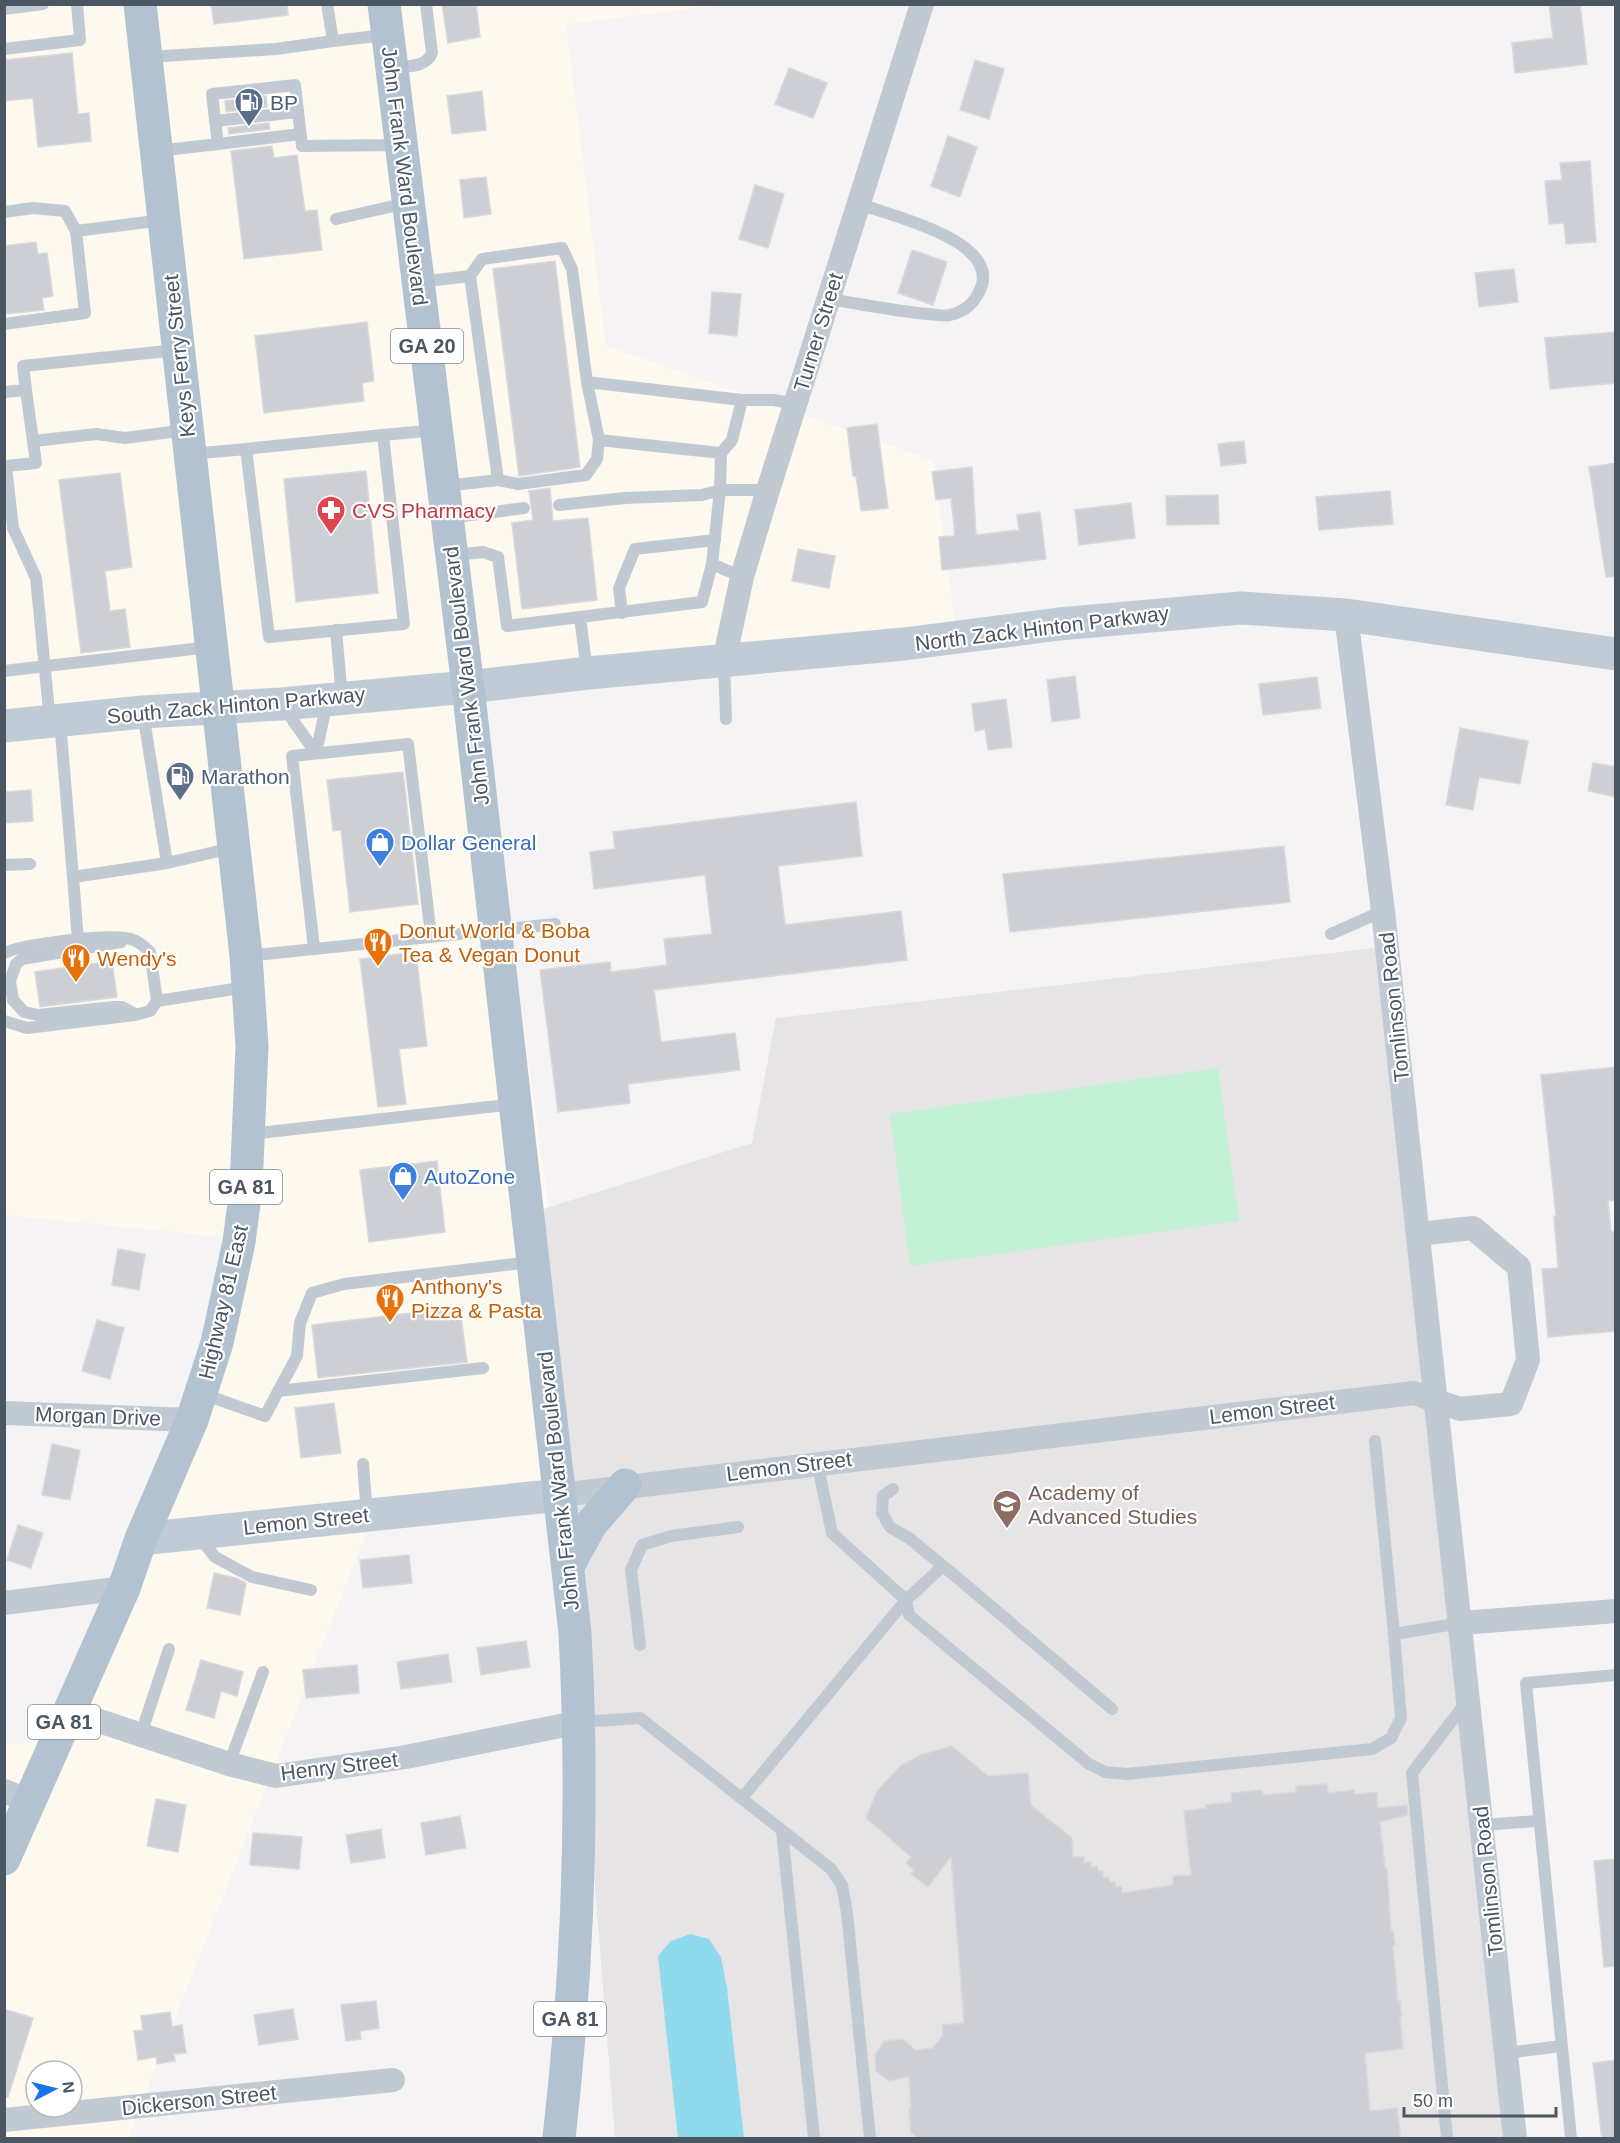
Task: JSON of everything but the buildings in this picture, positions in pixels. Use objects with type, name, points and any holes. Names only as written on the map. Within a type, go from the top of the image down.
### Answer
[{"type":"main road","name":"Keys Ferry Street","points":[[140,4],[218,708]]},
{"type":"main road","name":"John Frank Ward Boulevard","points":[[386,20],[453,556],[568,1566],[580,1722],[581,1791],[572,1982],[559,2139]]},
{"type":"main road","name":"North Zack Hinton Parkway","points":[[468,687],[588,673],[904,644],[1059,624],[1241,608],[1346,615],[1616,654]]},
{"type":"main road","name":"South Zack Hinton Parkway","points":[[4,726],[143,712],[281,704],[468,687]]},
{"type":"main road","name":"Highway 81 East","points":[[4,1859],[17,1796],[69,1711],[124,1588],[141,1539],[197,1407],[227,1303],[239,1242],[250,1134],[252,1046],[234,847],[218,708]]},
{"type":"main road","points":[[568,1566],[591,1524],[625,1485]]},
{"type":"main road","name":"Lemon Street","points":[[141,1539],[560,1495]]},
{"type":"street","name":"Turner Street","points":[[724,661],[742,577],[768,490],[922,4]]},
{"type":"street","name":"Tomlinson Road","points":[[1346,615],[1383,911],[1515,2139]]},
{"type":"street","name":"Lemon Street","points":[[560,1495],[817,1462],[1414,1393],[1461,1409],[1511,1404],[1528,1360],[1519,1267],[1473,1228],[1418,1234]]},
{"type":"street","name":"Morgan Drive","points":[[4,1413],[197,1407]]},
{"type":"street","points":[[4,1603],[124,1588]]},
{"type":"street","points":[[1461,1623],[1616,1611]]},
{"type":"street","name":"Henry Street","points":[[69,1711],[229,1764],[276,1776],[406,1757],[580,1722]]},
{"type":"street","name":"Dickerson Street","points":[[4,2120],[393,2080]]},
{"type":"lane","points":[[4,9],[43,4]]},
{"type":"lane","points":[[4,49],[80,40],[76,4]]},
{"type":"lane","points":[[327,4],[333,40]]},
{"type":"lane","points":[[392,68],[422,64],[429,60],[432,53],[426,4]]},
{"type":"lane","points":[[146,57],[276,49],[333,40],[386,20]]},
{"type":"lane","points":[[218,144],[212,94],[295,85],[302,146],[401,145]]},
{"type":"lane","points":[[215,122],[298,112]]},
{"type":"lane","points":[[156,151],[300,134]]},
{"type":"lane","points":[[336,219],[408,202]]},
{"type":"lane","points":[[828,299],[884,310],[949,316],[974,304],[982,286],[982,267],[971,251],[957,241],[859,204]]},
{"type":"lane","points":[[4,212],[33,208],[65,211],[76,231],[85,313],[4,324]]},
{"type":"lane","points":[[76,231],[164,220]]},
{"type":"lane","points":[[444,486],[498,480],[518,484],[586,475],[597,459],[598,440],[587,382],[572,269],[561,248],[482,259],[470,276],[498,480]]},
{"type":"lane","points":[[418,282],[470,276]]},
{"type":"lane","points":[[78,940],[55,720],[45,666],[36,578],[10,534],[13,528],[5,466],[36,463],[23,366],[179,350]]},
{"type":"lane","points":[[587,382],[796,404]]},
{"type":"lane","points":[[4,392],[26,390]]},
{"type":"lane","points":[[453,556],[483,552],[498,557],[507,626],[702,602],[712,564],[720,490],[721,453],[732,440],[742,400]]},
{"type":"lane","points":[[34,441],[96,435],[245,449],[438,430]]},
{"type":"lane","points":[[245,449],[269,637],[404,624],[383,435]]},
{"type":"lane","points":[[598,440],[721,453]]},
{"type":"lane","points":[[560,505],[625,498],[702,495],[720,490],[768,490]]},
{"type":"lane","points":[[448,518],[524,508]]},
{"type":"lane","points":[[622,613],[619,588],[635,549],[715,540]]},
{"type":"lane","points":[[712,564],[742,577]]},
{"type":"lane","points":[[580,618],[588,673]]},
{"type":"lane","points":[[316,753],[335,699],[336,630]]},
{"type":"lane","points":[[4,671],[212,647]]},
{"type":"lane","points":[[724,661],[726,719]]},
{"type":"lane","points":[[281,704],[316,753]]},
{"type":"lane","points":[[143,712],[167,863]]},
{"type":"lane","points":[[314,948],[292,756],[316,753],[408,744],[431,935]]},
{"type":"lane","points":[[73,877],[167,863],[234,847]]},
{"type":"lane","points":[[4,865],[30,864]]},
{"type":"lane","points":[[1331,934],[1383,911]]},
{"type":"lane","points":[[4,1021],[27,1028],[135,1015],[150,1011],[157,1001],[314,948],[555,924]]},
{"type":"lane","points":[[4,953],[21,948],[78,940],[108,937],[131,939],[150,952],[157,1001]]},
{"type":"lane","points":[[131,939],[103,947],[22,959],[16,964],[10,981],[13,1000],[24,1012],[31,1015],[114,1007],[122,1007],[135,1015]]},
{"type":"lane","points":[[250,1134],[515,1104]]},
{"type":"lane","points":[[197,1407],[266,1416],[297,1356],[300,1323],[312,1293],[344,1284],[533,1262]]},
{"type":"lane","points":[[278,1391],[483,1368]]},
{"type":"lane","points":[[817,1462],[832,1533],[906,1600],[909,1615],[1089,1764],[1105,1772],[1154,1772],[1372,1749],[1391,1738],[1401,1718],[1375,1442]]},
{"type":"lane","points":[[363,1464],[368,1515]]},
{"type":"lane","points":[[892,1489],[883,1497],[882,1513],[890,1527],[909,1538],[1112,1709]]},
{"type":"lane","points":[[640,1644],[631,1570],[642,1545],[671,1536],[738,1527]]},
{"type":"lane","points":[[197,1532],[215,1557],[252,1577],[311,1590]]},
{"type":"lane","points":[[742,1798],[906,1600],[943,1566]]},
{"type":"lane","points":[[1394,1634],[1461,1623]]},
{"type":"lane","points":[[141,1734],[169,1650]]},
{"type":"lane","points":[[229,1764],[263,1672]]},
{"type":"lane","points":[[1571,2139],[1526,1683],[1616,1675]]},
{"type":"lane","points":[[1447,2139],[1412,1773],[1468,1700]]},
{"type":"lane","points":[[580,1722],[640,1718],[831,1869],[842,1885],[847,1913],[870,2139]]},
{"type":"lane","points":[[1482,1825],[1538,1821]]},
{"type":"lane","points":[[782,1831],[814,2139]]},
{"type":"lane","points":[[1506,2053],[1561,2046]]},
{"type":"shaded area","points":[[5,5],[723,5],[566,24],[606,346],[933,460],[957,637],[476,681],[587,1485],[372,1518],[128,2138],[5,2138],[4,1744],[64,1742],[159,1522],[231,1238],[5,1215]]},
{"type":"shaded area","name":"Academy of Advanced Studies","points":[[1382,947],[1514,2138],[615,2138],[575,1633],[528,1214],[752,1143],[776,1018]]},
{"type":"green space","points":[[1218,1068],[1239,1221],[910,1266],[890,1114]]},
{"type":"water","points":[[690,1934],[709,1939],[721,1957],[727,1988],[744,2138],[678,2138],[658,1956],[671,1941]]},
{"type":"place","name":"BP","points":[[249,128]]},
{"type":"place","name":"CVS Pharmacy","points":[[331,536]]},
{"type":"place","name":"Marathon","points":[[180,802]]},
{"type":"place","name":"Dollar General","points":[[380,868]]},
{"type":"place","name":"Donut World & Boba Tea & Vegan Donut","points":[[378,968]]},
{"type":"place","name":"Wendy's","points":[[76,984]]},
{"type":"place","name":"AutoZone","points":[[403,1202]]},
{"type":"place","name":"Anthony's Pizza & Pasta","points":[[390,1324]]},
{"type":"place","name":"Academy of Advanced Studies","points":[[1007,1530]]}]
